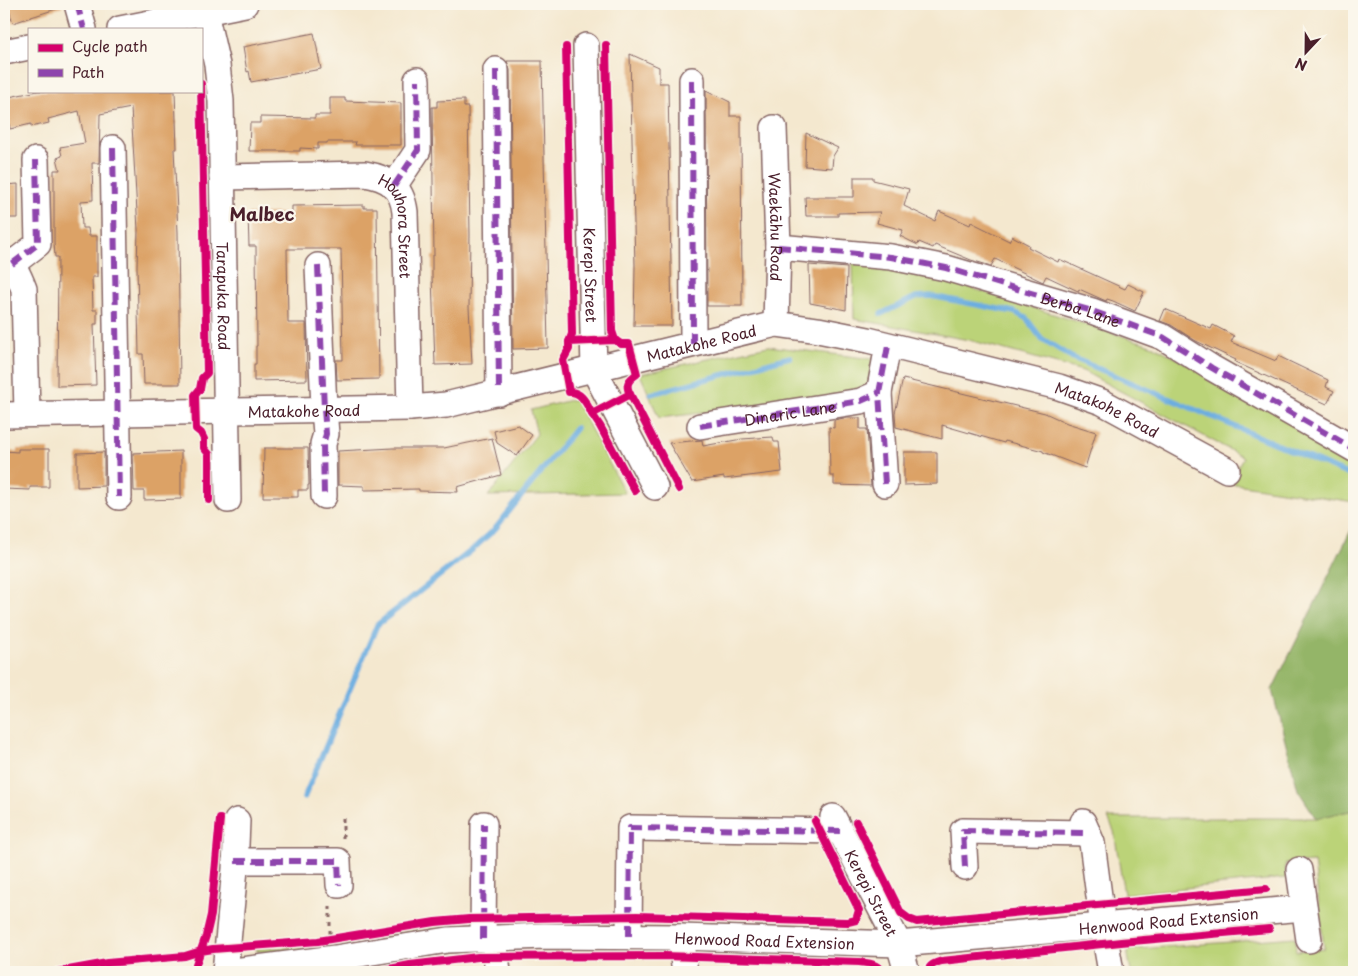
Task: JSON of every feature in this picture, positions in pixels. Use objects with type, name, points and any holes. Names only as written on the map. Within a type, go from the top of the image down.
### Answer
[{"type":"street","points":[[77,4],[84,28]]},
{"type":"street","points":[[124,28],[204,8],[245,4]]},
{"type":"street","name":"Tarapuka Road","points":[[204,8],[219,81],[228,500]]},
{"type":"street","name":"Kerepi Street","points":[[586,46],[594,370],[655,487]]},
{"type":"street","points":[[4,52],[28,47]]},
{"type":"street","points":[[496,70],[498,393]]},
{"type":"street","points":[[394,186],[418,150],[417,80]]},
{"type":"street","points":[[692,80],[693,344]]},
{"type":"street","name":"Waekāhu Road","points":[[774,128],[778,247],[776,324]]},
{"type":"street","points":[[113,148],[118,496]]},
{"type":"street","points":[[15,415],[25,399],[24,289],[19,276],[8,261],[38,244],[36,160]]},
{"type":"street","name":"Houhora Street","points":[[222,176],[364,174],[382,178],[394,186],[404,200],[405,212],[410,408]]},
{"type":"street","name":"Berba Lane","points":[[778,247],[900,259],[946,268],[1092,311],[1162,337],[1212,368],[1354,449]]},
{"type":"street","points":[[318,266],[326,434],[323,444],[324,496]]},
{"type":"street","name":"Matakohe Road","points":[[15,415],[410,408],[446,405],[776,324],[868,340],[1059,387],[1102,402],[1227,470]]},
{"type":"street","points":[[886,484],[878,393],[888,346]]},
{"type":"street","name":"Dinaric Lane","points":[[700,426],[861,401],[878,393]]},
{"type":"street","points":[[226,972],[237,821]]},
{"type":"street","name":"Kerepi Street","points":[[629,936],[630,828],[836,823],[899,944],[907,972]]},
{"type":"street","points":[[484,824],[489,939],[498,972]]},
{"type":"street","points":[[965,867],[963,831],[1086,828],[1092,843],[1111,972]]},
{"type":"street","points":[[235,860],[338,861],[339,885]]},
{"type":"street","points":[[1299,870],[1309,940]]},
{"type":"street","name":"Henwood Road Extension","points":[[226,972],[335,958],[448,940],[544,936],[629,936],[899,944],[1304,908]]},
{"type":"street","points":[[680,937],[685,972]]},
{"type":"path","points":[[330,937],[330,895],[339,885]]},
{"type":"green space","points":[[853,260],[968,287],[1154,346],[1354,456],[1354,502],[1229,483],[1243,457],[1083,371],[969,340],[854,319]]},
{"type":"green space","points":[[768,346],[880,360],[871,386],[839,397],[659,418],[640,374]]},
{"type":"green space","points":[[575,399],[625,493],[488,496],[537,434],[531,410]]},
{"type":"green space","points":[[1354,524],[1354,810],[1316,818],[1298,790],[1272,690]]},
{"type":"green space","points":[[1354,810],[1354,972],[1131,972],[1127,950],[1295,937],[1296,951],[1324,948],[1314,862],[1285,864],[1286,878],[1124,894],[1114,831],[1108,818],[1316,818]]},
{"type":"green space","points":[[454,922],[453,930],[379,941],[378,933]]},
{"type":"green space","points":[[350,937],[352,946],[317,951],[280,954],[257,951],[256,949],[303,946]]},
{"type":"building","points":[[7,4],[62,4],[62,7],[13,23]]},
{"type":"building","points":[[314,33],[321,69],[251,82],[249,71],[247,72],[243,47]]},
{"type":"building","points":[[630,54],[659,67],[659,83],[668,83],[672,326],[634,326],[635,266]]},
{"type":"building","points":[[507,61],[542,61],[548,348],[513,349],[510,70]]},
{"type":"building","points":[[706,90],[730,102],[730,116],[741,116],[742,306],[707,306]]},
{"type":"building","points":[[33,92],[175,92],[177,149],[174,149],[178,232],[180,384],[144,384],[143,354],[139,354],[138,230],[131,108],[100,114],[99,163],[92,163],[93,200],[81,201],[82,228],[88,228],[89,236],[97,236],[97,277],[92,277],[93,310],[97,310],[97,324],[94,324],[96,385],[57,386],[58,257],[55,257],[54,243],[54,170],[60,170],[57,158],[62,156],[60,147],[85,143],[79,111],[48,119],[49,123],[31,127],[31,124],[10,129],[8,118],[4,119],[4,98]]},
{"type":"building","points":[[330,98],[345,98],[345,101],[401,103],[401,145],[355,145],[356,142],[327,142],[318,143],[318,149],[300,148],[300,151],[249,151],[250,123],[260,123],[260,117],[315,118],[315,115],[330,115]]},
{"type":"building","points":[[464,100],[464,107],[468,107],[469,307],[472,364],[435,365],[432,276],[432,256],[434,256],[432,107],[437,107],[437,101]]},
{"type":"building","points":[[806,133],[838,148],[833,156],[832,168],[805,166]]},
{"type":"building","points":[[854,177],[873,177],[873,180],[909,189],[904,206],[935,221],[939,211],[970,225],[971,222],[1009,241],[1012,236],[1029,245],[1028,247],[1058,262],[1059,259],[1125,289],[1128,284],[1144,292],[1135,311],[1079,289],[1078,291],[1046,276],[1043,282],[995,259],[991,266],[935,245],[933,248],[919,242],[918,245],[900,236],[903,230],[877,223],[880,212],[838,213],[838,216],[806,216],[805,197],[854,197]]},
{"type":"building","points":[[18,184],[18,218],[4,218],[4,185]]},
{"type":"building","points":[[364,205],[364,208],[377,208],[379,379],[337,380],[336,360],[343,360],[341,249],[287,249],[288,323],[306,323],[307,380],[254,381],[257,346],[256,246],[249,246],[248,213],[292,213],[292,206]]},
{"type":"building","points":[[809,265],[847,268],[846,310],[810,303]]},
{"type":"building","points":[[1165,309],[1211,329],[1213,325],[1234,336],[1231,342],[1276,361],[1278,356],[1328,380],[1326,387],[1334,391],[1327,404],[1235,362],[1236,360],[1160,321]]},
{"type":"building","points":[[903,379],[1045,413],[1067,423],[1096,432],[1085,468],[1043,451],[1005,441],[1004,443],[942,425],[942,439],[896,427],[895,413]]},
{"type":"building","points":[[860,418],[860,429],[867,429],[871,486],[834,485],[834,476],[830,476],[829,427],[834,428],[834,420]]},
{"type":"building","points":[[518,425],[532,435],[517,456],[497,443],[494,431]]},
{"type":"building","points":[[773,437],[774,442],[779,442],[782,472],[692,482],[669,443],[702,440],[703,446],[742,439]]},
{"type":"building","points":[[492,438],[501,475],[457,487],[458,492],[419,491],[419,489],[364,490],[364,486],[338,485],[338,451],[444,448]]},
{"type":"building","points":[[264,448],[308,448],[308,490],[298,490],[298,497],[263,497]]},
{"type":"building","points":[[18,449],[49,449],[49,487],[30,487],[30,490],[4,489],[4,451],[18,452]]},
{"type":"building","points":[[181,451],[181,499],[144,500],[144,491],[134,491],[133,453]]},
{"type":"building","points":[[104,452],[104,486],[77,487],[77,453]]},
{"type":"building","points":[[904,452],[937,452],[937,484],[904,485]]},
{"type":"waterway","points":[[881,314],[916,297],[931,296],[1014,312],[1026,318],[1041,338],[1071,357],[1354,477]]},
{"type":"waterway","points":[[651,394],[790,357]]},
{"type":"waterway","points":[[304,798],[377,625],[472,550],[495,529],[576,428]]},
{"type":"marked path","points":[[77,4],[84,28]]},
{"type":"marked path","points":[[496,70],[499,393]]},
{"type":"marked path","points":[[394,186],[418,150],[417,80]]},
{"type":"marked path","points":[[692,80],[693,344]]},
{"type":"marked path","points":[[113,148],[119,497]]},
{"type":"marked path","points":[[12,264],[38,244],[36,160]]},
{"type":"marked path","points":[[778,247],[891,257],[946,268],[1092,311],[1163,337],[1212,368],[1354,449]]},
{"type":"marked path","points":[[318,266],[326,434],[323,444],[324,496]]},
{"type":"marked path","points":[[885,484],[879,393],[888,346]]},
{"type":"marked path","points":[[700,426],[861,401],[879,393]]},
{"type":"marked path","points":[[483,939],[484,824]]},
{"type":"marked path","points":[[629,936],[630,828],[840,831]]},
{"type":"marked path","points":[[965,867],[963,831],[1088,833]]},
{"type":"marked path","points":[[235,861],[338,861],[339,885]]},
{"type":"cycle path","points":[[606,45],[612,331],[615,340]]},
{"type":"cycle path","points":[[566,47],[572,334],[569,342]]},
{"type":"cycle path","points":[[201,92],[207,373],[202,378],[200,389],[195,395],[196,429],[201,433],[204,439],[204,448],[209,454],[209,500]]},
{"type":"cycle path","points":[[615,340],[621,344],[629,344],[637,374],[628,383],[630,394],[592,414],[581,396],[574,392],[569,392],[563,360],[569,349],[569,342],[615,340]]},
{"type":"cycle path","points":[[630,394],[679,489]]},
{"type":"cycle path","points":[[592,414],[635,491]]},
{"type":"cycle path","points":[[196,972],[196,964],[211,915],[220,819]]},
{"type":"cycle path","points":[[57,972],[107,963],[185,956],[213,949],[318,941],[435,922],[469,919],[637,916],[848,922],[856,920],[859,910],[815,821]]},
{"type":"cycle path","points":[[856,822],[901,913],[917,922],[1266,889]]},
{"type":"cycle path","points":[[928,972],[931,966],[942,961],[1269,929]]},
{"type":"cycle path","points":[[374,972],[410,965],[478,957],[664,956],[859,962],[869,963],[883,972]]},
{"type":"district","name":"Malbec","points":[[262,213]]}]
